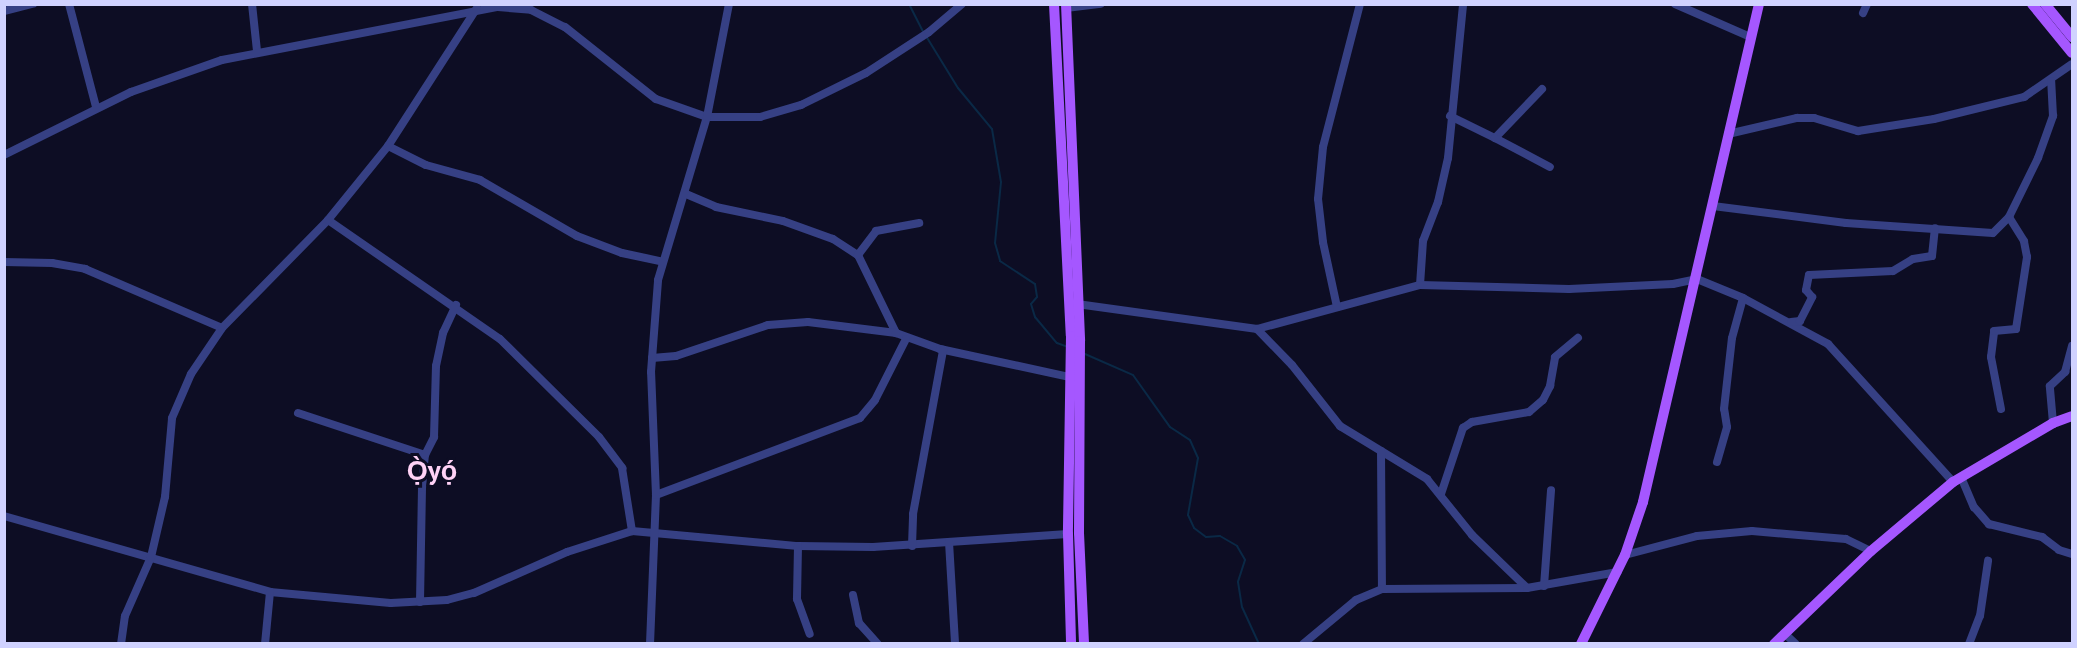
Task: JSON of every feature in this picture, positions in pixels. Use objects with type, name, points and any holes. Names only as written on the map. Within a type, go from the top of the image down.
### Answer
[{"type":"main road","points":[[1054,4],[1060,158],[1076,338]]},
{"type":"main road","points":[[1581,644],[1618,572],[1643,502],[1697,279],[1749,37],[1760,4]]},
{"type":"main road","points":[[2032,4],[2073,53]]},
{"type":"main road","points":[[2045,4],[2073,37]]},
{"type":"main road","points":[[1066,6],[1077,304],[1074,420],[1084,644]]},
{"type":"main road","points":[[1060,158],[1071,158]]},
{"type":"main road","points":[[1071,644],[1068,534],[1074,420],[1070,377],[1074,363]]},
{"type":"main road","points":[[1774,644],[1871,550],[1957,479],[2053,423],[2073,416]]},
{"type":"street","points":[[4,11],[33,4]]},
{"type":"street","points":[[252,4],[256,51]]},
{"type":"street","points":[[650,644],[656,495],[652,358],[661,261],[686,194],[707,117],[729,4]]},
{"type":"street","points":[[4,155],[96,107],[256,51],[477,7],[517,7],[543,15],[586,41],[649,96],[707,117],[760,117],[801,105],[866,73],[929,32],[962,4]]},
{"type":"street","points":[[1066,6],[1101,4]]},
{"type":"street","points":[[1337,307],[1323,242],[1319,189],[1323,147],[1360,4]]},
{"type":"street","points":[[1420,285],[1423,241],[1438,201],[1448,158],[1450,116],[1463,4]]},
{"type":"street","points":[[1675,4],[1749,37]]},
{"type":"street","points":[[1863,13],[1867,4]]},
{"type":"street","points":[[72,5],[96,107]]},
{"type":"street","points":[[121,644],[125,616],[151,557],[165,497],[172,418],[191,374],[222,328],[328,220],[388,146],[477,7]]},
{"type":"street","points":[[1728,134],[1808,118],[1870,131],[2024,96],[2051,81],[2073,64]]},
{"type":"street","points":[[1713,206],[1834,222],[1993,233],[2009,217],[2038,158],[2053,116],[2051,81]]},
{"type":"street","points":[[1495,138],[1542,89]]},
{"type":"street","points":[[1450,116],[1550,167]]},
{"type":"street","points":[[388,146],[426,165],[480,180],[577,236],[622,253],[661,261]]},
{"type":"street","points":[[686,194],[716,207],[783,221],[833,239],[858,255],[896,333]]},
{"type":"street","points":[[2001,409],[1991,357],[1994,331],[2016,329],[2028,257],[2024,241],[2009,217]]},
{"type":"street","points":[[328,220],[456,305],[500,339],[616,457],[626,479],[632,531]]},
{"type":"street","points":[[858,255],[876,231],[919,223]]},
{"type":"street","points":[[1790,322],[1800,321],[1812,297],[1806,290],[1809,275],[1893,271],[1912,259],[1932,256],[1935,228]]},
{"type":"street","points":[[4,262],[52,263],[85,269],[222,328]]},
{"type":"street","points":[[1077,304],[1257,329],[1420,285],[1569,289],[1673,284],[1697,279],[1743,298],[1828,344],[1848,362],[1957,479],[1974,507],[1989,524],[2042,537],[2059,550],[2073,554]]},
{"type":"street","points":[[1717,462],[1727,427],[1724,409],[1732,338],[1743,298]]},
{"type":"street","points":[[420,602],[426,455],[434,437],[438,349],[456,305]]},
{"type":"street","points":[[652,358],[676,356],[783,323],[896,333],[906,339],[943,350],[1070,377]]},
{"type":"street","points":[[1257,329],[1292,365],[1341,426],[1412,469],[1441,494],[1472,535],[1527,588]]},
{"type":"street","points":[[1441,494],[1463,428],[1472,422],[1529,412],[1543,400],[1550,386],[1555,357],[1578,338]]},
{"type":"street","points":[[656,495],[860,418],[875,400],[906,339]]},
{"type":"street","points":[[2053,423],[2050,386],[2066,372],[2073,346]]},
{"type":"street","points":[[912,546],[913,514],[943,350]]},
{"type":"street","points":[[298,413],[426,455]]},
{"type":"street","points":[[1381,451],[1382,589]]},
{"type":"street","points":[[1544,586],[1551,490]]},
{"type":"street","points":[[4,516],[270,592],[356,601],[420,602],[474,593],[590,542],[632,531],[655,535],[798,546],[912,546],[1068,534]]},
{"type":"street","points":[[1625,555],[1697,536],[1752,531],[1846,539],[1871,550]]},
{"type":"street","points":[[949,542],[955,644]]},
{"type":"street","points":[[798,546],[797,599],[810,634]]},
{"type":"street","points":[[1969,644],[1980,616],[1988,561]]},
{"type":"street","points":[[1303,644],[1356,600],[1382,589],[1527,588],[1618,572]]},
{"type":"street","points":[[265,644],[270,592]]},
{"type":"street","points":[[853,595],[859,623],[878,644]]},
{"type":"street","points":[[1784,633],[1796,644]]},
{"type":"waterway","points":[[909,4],[923,31]]},
{"type":"waterway","points":[[926,36],[958,88],[992,129],[1001,182],[995,243],[1000,261],[1035,284],[1037,297],[1031,304],[1035,317],[1057,343],[1068,347]]},
{"type":"waterway","points":[[1085,354],[1133,375],[1170,427],[1190,440],[1198,458],[1188,515],[1194,528],[1206,537],[1220,536],[1237,546],[1245,560],[1238,582],[1242,607],[1259,644]]},
{"type":"district","name":"Ọ̀yọ́","points":[[432,471]]}]
